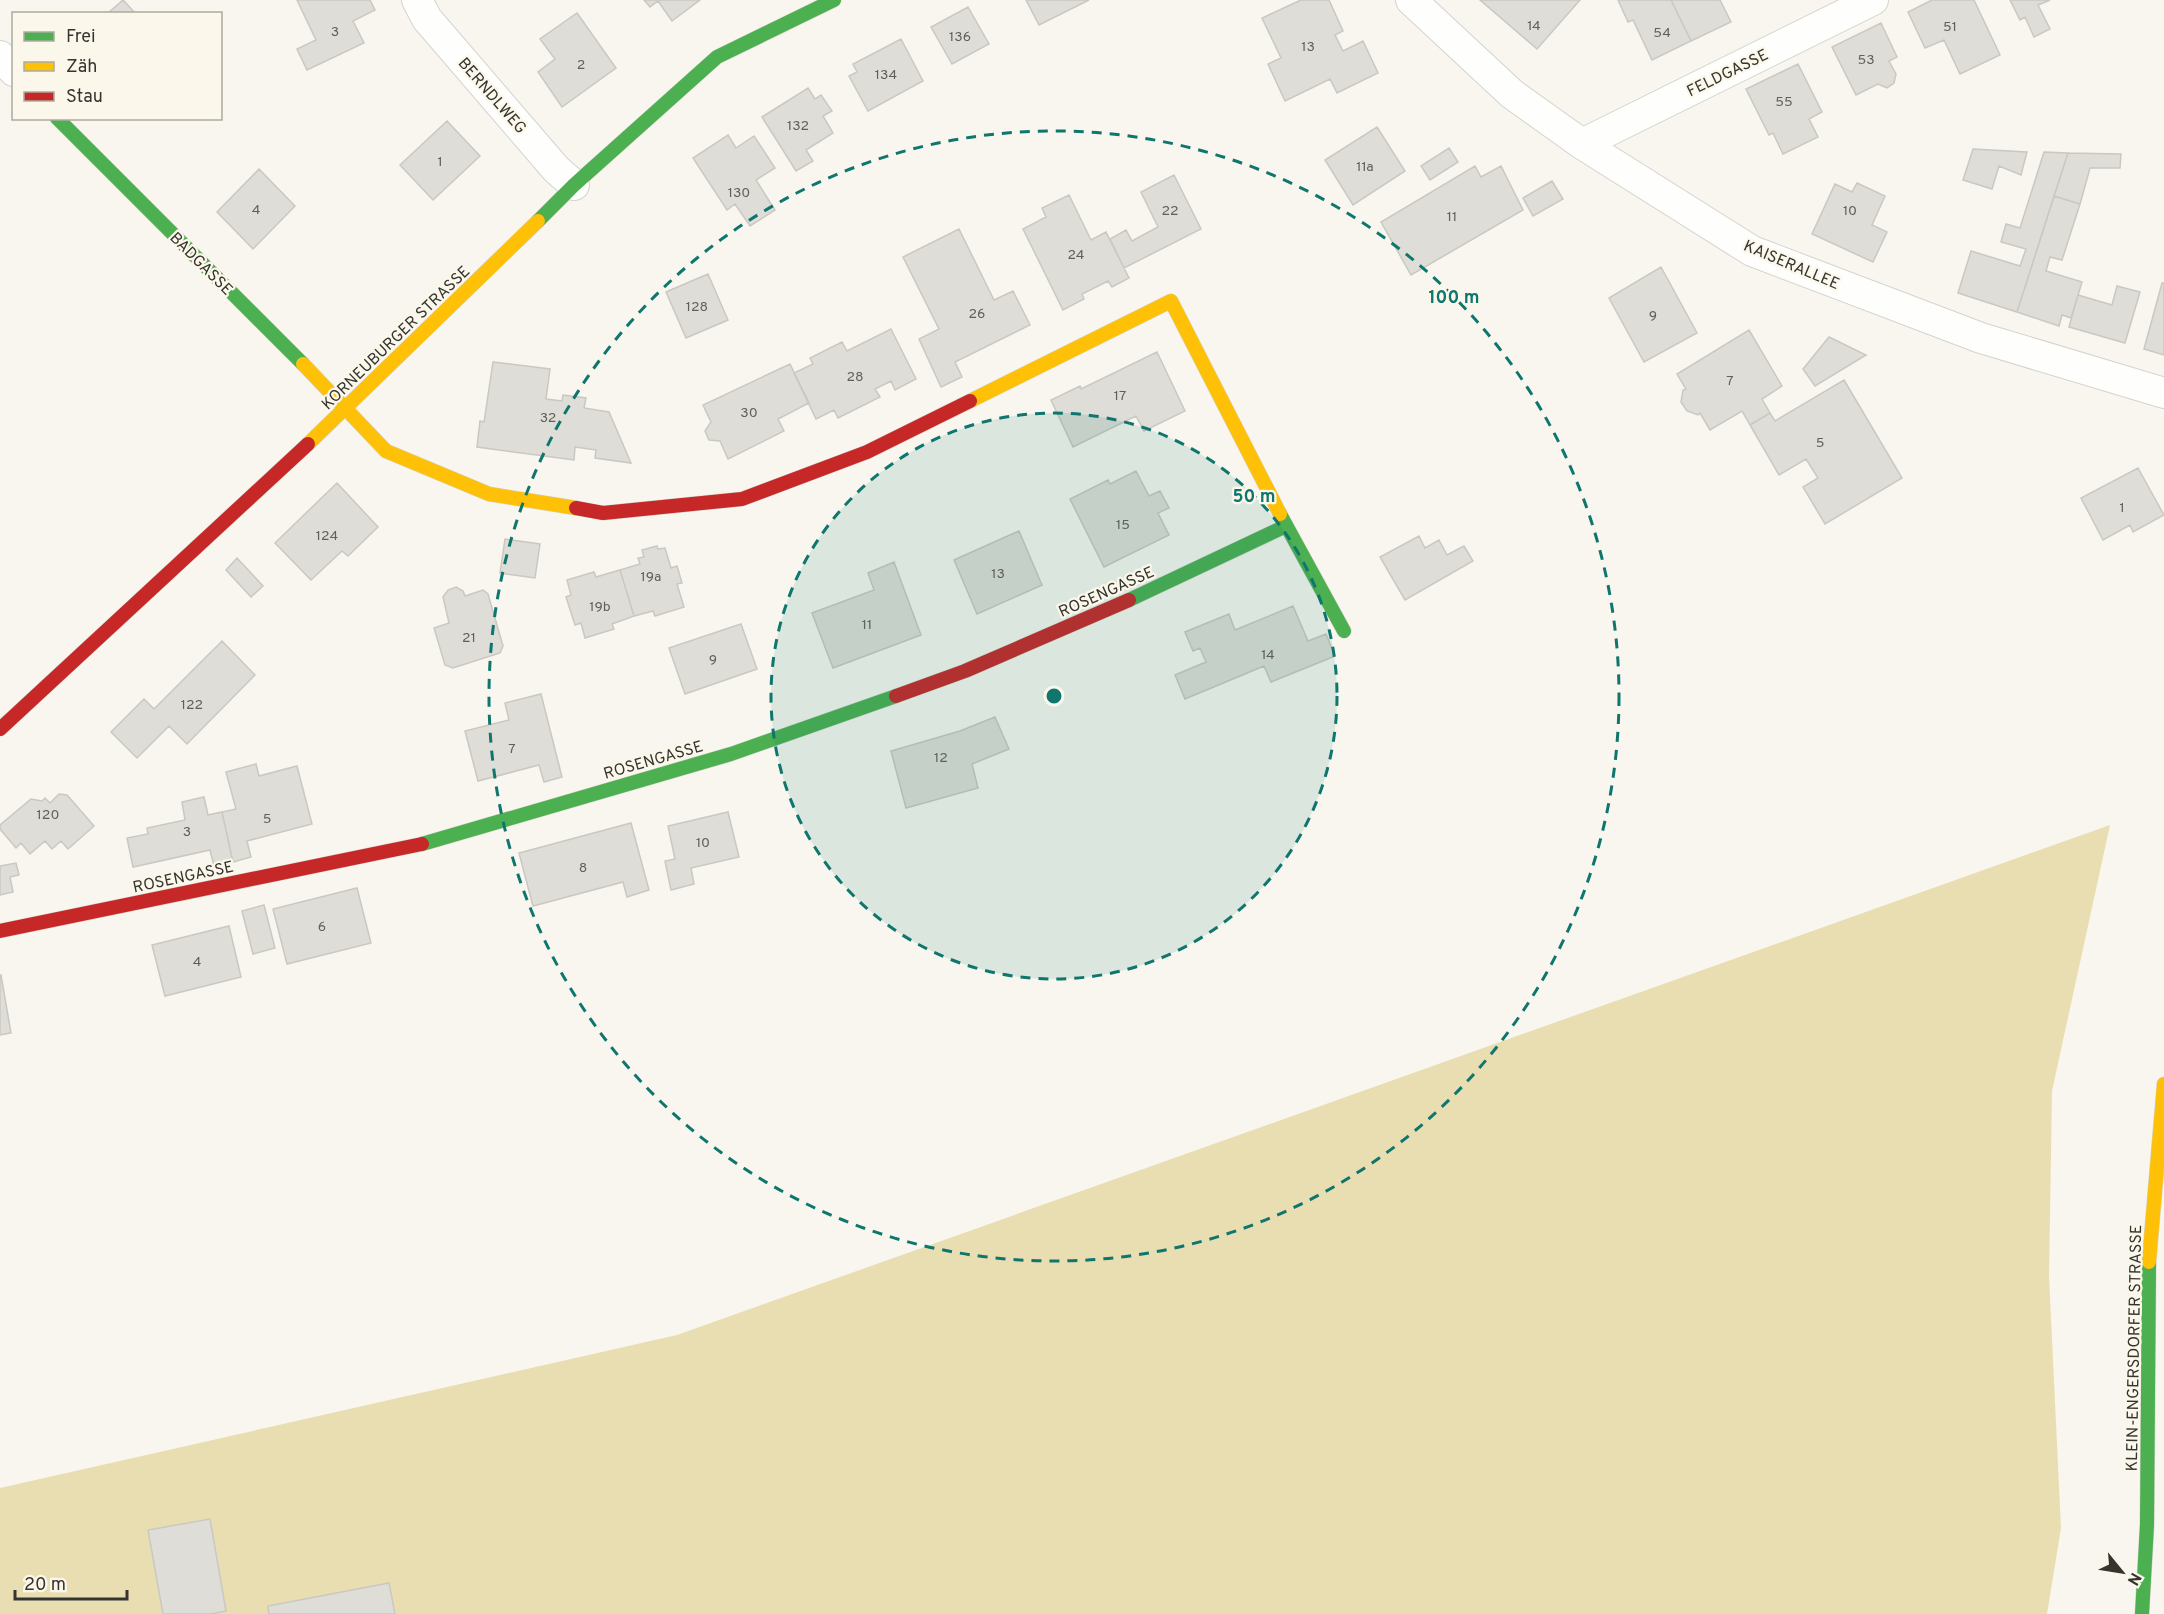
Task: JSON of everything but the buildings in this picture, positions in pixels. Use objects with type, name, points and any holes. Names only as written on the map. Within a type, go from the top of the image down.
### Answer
[{"type":"street","name":"BERNDLWEG","points":[[417,0],[427,19],[556,169],[574,185]]},
{"type":"street","name":"KORNEUBURGER STRASSE","points":[[0,729],[346,408],[574,185],[717,57],[834,0]]},
{"type":"street","name":"KAISERALLEE","points":[[1411,0],[1512,94],[1582,144],[1752,251],[1981,338],[2164,393]]},
{"type":"street","name":"FELDGASSE","points":[[1582,144],[1873,0]]},
{"type":"street","points":[[0,56],[12,69]]},
{"type":"street","name":"BADGASSE","points":[[59,120],[346,408]]},
{"type":"street","points":[[346,408],[386,451],[489,494],[603,513],[742,499],[867,452],[1171,301],[1286,526],[1344,631]]},
{"type":"street","name":"ROSENGASSE","points":[[0,931],[422,844],[731,754],[965,671],[1163,585],[1286,526]]},
{"type":"street","name":"KLEIN-ENGERSDORFER STRASSE","points":[[2142,1614],[2147,1526],[2149,1259],[2164,1084]]},
{"type":"shaded area","points":[[2110,825],[2052,1091],[2049,1276],[2061,1528],[2047,1614],[0,1614],[0,1488],[677,1335]]},
{"type":"traffic: fast","points":[[538,221],[574,185],[717,57],[834,0]]},
{"type":"traffic: fast","points":[[59,120],[303,364]]},
{"type":"traffic: fast","points":[[1280,514],[1344,631]]},
{"type":"traffic: fast","points":[[1129,600],[1286,526]]},
{"type":"traffic: fast","points":[[422,844],[731,754],[896,696]]},
{"type":"traffic: fast","points":[[2142,1614],[2147,1525],[2149,1262]]},
{"type":"traffic: slow","points":[[308,444],[538,221]]},
{"type":"traffic: slow","points":[[970,401],[1171,301],[1280,514]]},
{"type":"traffic: slow","points":[[303,364],[386,451],[489,494],[576,508]]},
{"type":"traffic: slow","points":[[2149,1262],[2164,1084]]},
{"type":"traffic: jam","points":[[576,508],[603,513],[742,499],[867,452],[970,401]]},
{"type":"traffic: jam","points":[[0,729],[308,444]]},
{"type":"traffic: jam","points":[[896,696],[965,671],[1129,600]]},
{"type":"traffic: jam","points":[[0,931],[422,844]]}]
